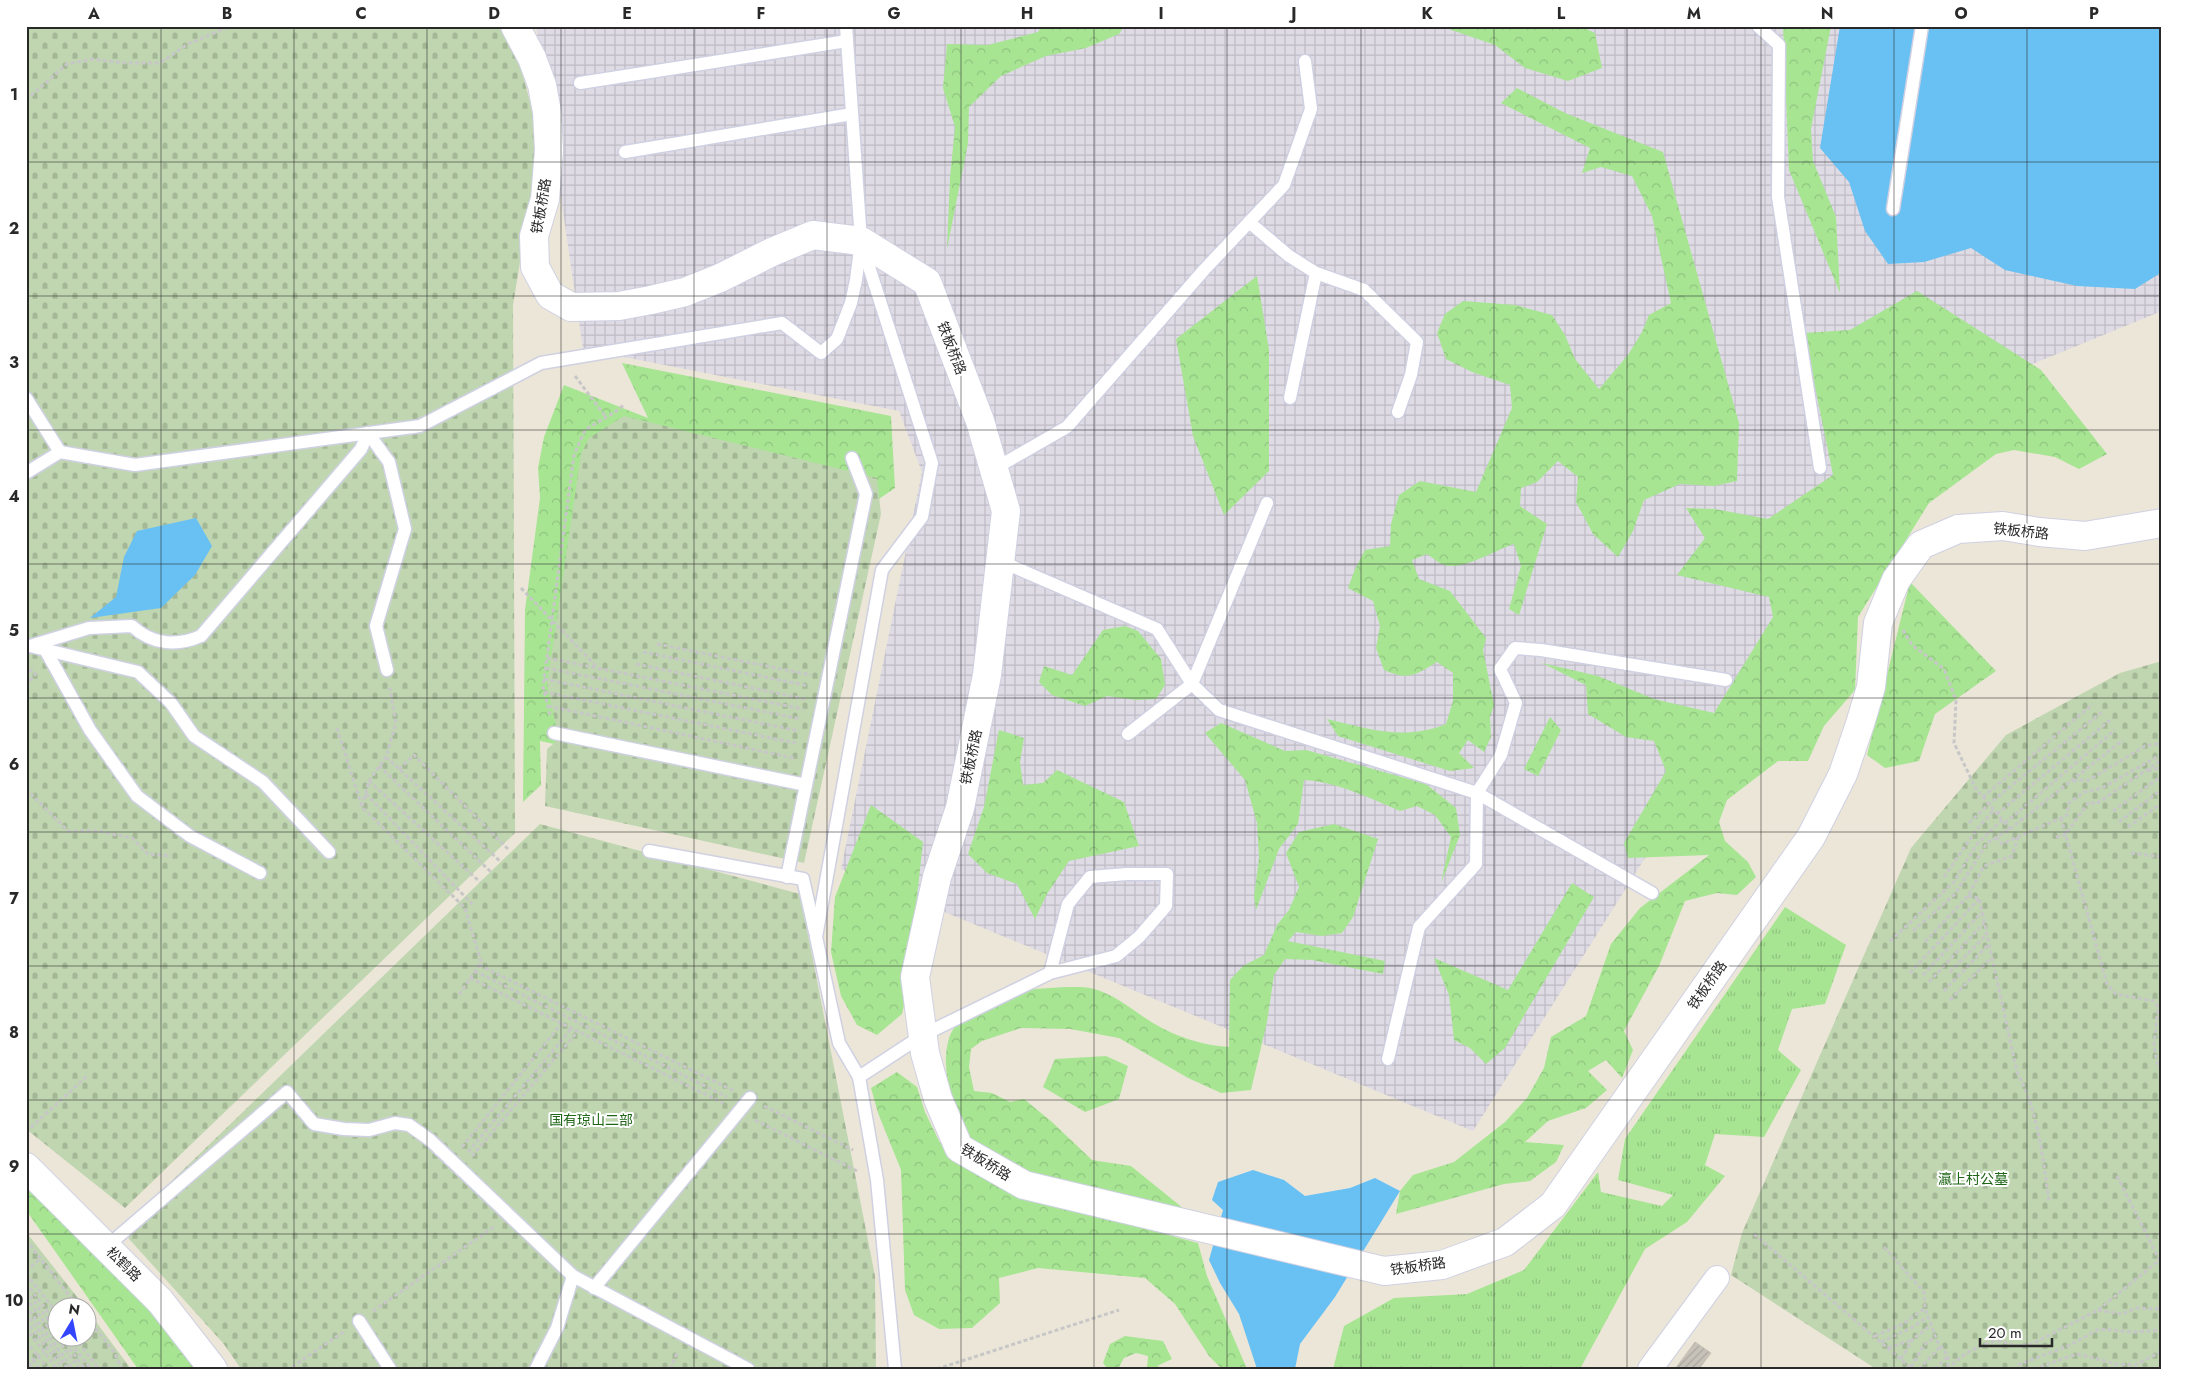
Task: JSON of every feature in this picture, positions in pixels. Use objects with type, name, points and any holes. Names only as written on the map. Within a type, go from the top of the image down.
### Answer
[{"type":"street","name":"铁板桥路","points":[[515,26],[532,58],[542,85],[547,112],[549,150],[545,199],[534,236],[536,267],[550,295],[571,307],[627,305],[685,292],[813,235],[861,241],[927,282],[980,421],[1006,511],[988,675],[960,808],[937,877],[915,977],[925,1052],[938,1099],[959,1148],[1024,1185],[1384,1271],[1442,1265],[1504,1242],[1553,1205],[1811,837],[1843,774],[1860,724],[1871,686],[1878,623],[1896,580],[1922,545],[1958,529],[2003,526],[2039,532],[2085,536],[2162,523]]},
{"type":"street","name":"松鹤路","points":[[26,1168],[160,1301],[213,1369]]},
{"type":"street","points":[[1650,1369],[1717,1278]]},
{"type":"lane","points":[[26,473],[60,452],[135,465],[420,426],[541,363],[782,323],[799,338],[821,353],[838,340],[851,303],[861,241],[846,26]]},
{"type":"lane","points":[[1758,26],[1779,45],[1778,198],[1820,468]]},
{"type":"lane","points":[[1893,209],[1922,26]]},
{"type":"lane","points":[[580,82],[847,41]]},
{"type":"lane","points":[[994,469],[1067,427],[1204,270],[1284,185],[1311,109],[1305,61]]},
{"type":"lane","points":[[625,152],[852,114]]},
{"type":"lane","points":[[1249,222],[1289,256],[1316,272],[1364,290],[1417,342],[1411,375],[1398,412]]},
{"type":"lane","points":[[816,936],[882,570],[922,518],[932,463],[861,241]]},
{"type":"lane","points":[[1290,398],[1316,272]]},
{"type":"lane","points":[[26,398],[60,452]]},
{"type":"lane","points":[[28,646],[89,628],[132,626],[142,636],[176,644],[186,643],[200,636],[361,449],[368,433]]},
{"type":"lane","points":[[368,433],[390,462],[405,529],[376,626],[387,670]]},
{"type":"lane","points":[[787,876],[866,494],[852,458]]},
{"type":"lane","points":[[1128,734],[1192,684],[1267,502]]},
{"type":"lane","points":[[1000,561],[1158,629],[1192,684],[1219,710],[1477,793],[1652,893]]},
{"type":"lane","points":[[28,646],[138,672],[171,703],[194,736],[263,782],[329,852]]},
{"type":"lane","points":[[1388,1060],[1419,927],[1476,864],[1477,793],[1501,755],[1516,703],[1500,669],[1515,648],[1541,650],[1726,680]]},
{"type":"lane","points":[[46,651],[90,730],[137,796],[190,836],[260,872]]},
{"type":"lane","points":[[554,733],[806,785]]},
{"type":"lane","points":[[649,851],[803,879],[839,1043],[860,1077],[877,1180],[895,1369]]},
{"type":"lane","points":[[860,1077],[923,1035],[1050,973],[1116,956],[1139,936],[1166,906],[1167,874],[1127,874],[1090,878],[1068,904],[1050,973]]},
{"type":"lane","points":[[106,1247],[287,1092],[314,1124],[361,1130],[395,1123],[409,1126],[430,1140],[572,1276],[748,1369]]},
{"type":"lane","points":[[594,1288],[744,1105]]},
{"type":"lane","points":[[536,1369],[557,1328],[572,1276]]},
{"type":"lane","points":[[359,1321],[390,1369]]},
{"type":"path","points":[[26,100],[67,64],[92,59],[160,64],[188,44],[231,26]]},
{"type":"path","points":[[563,359],[606,418]]},
{"type":"path","points":[[554,733],[544,692],[544,679],[574,454],[585,430],[625,404]]},
{"type":"path","points":[[521,588],[598,668]]},
{"type":"path","points":[[1882,614],[1906,632],[1912,645],[1944,670],[1956,700],[1954,743],[1976,789],[2010,829]]},
{"type":"path","points":[[657,644],[827,684]]},
{"type":"path","points":[[643,652],[827,684]]},
{"type":"path","points":[[547,658],[598,668],[818,724]]},
{"type":"path","points":[[636,664],[818,724]]},
{"type":"path","points":[[546,668],[818,724]]},
{"type":"path","points":[[362,807],[369,782],[386,756],[396,723],[387,670]]},
{"type":"path","points":[[544,679],[818,724]]},
{"type":"path","points":[[544,692],[818,724]]},
{"type":"path","points":[[1983,797],[2093,704]]},
{"type":"path","points":[[548,706],[811,761]]},
{"type":"path","points":[[1969,823],[1989,804],[2102,711]]},
{"type":"path","points":[[1997,814],[2110,720]]},
{"type":"path","points":[[337,728],[362,807],[465,908],[481,962],[458,995]]},
{"type":"path","points":[[1890,941],[1954,882],[1976,845],[2115,730]]},
{"type":"path","points":[[1914,931],[1955,894],[1986,842],[2010,829],[2123,740]]},
{"type":"path","points":[[2072,781],[2089,780],[2145,746],[2162,743]]},
{"type":"path","points":[[1996,837],[2002,844],[2067,815],[2069,803],[2084,792],[2102,788],[2162,754]]},
{"type":"path","points":[[399,769],[414,755],[508,850]]},
{"type":"path","points":[[386,756],[501,862]]},
{"type":"path","points":[[2056,837],[2066,835],[2089,802],[2096,804],[2160,761]]},
{"type":"path","points":[[379,766],[491,872]]},
{"type":"path","points":[[2145,772],[2162,767]]},
{"type":"path","points":[[2113,811],[2162,776]]},
{"type":"path","points":[[369,782],[480,882]]},
{"type":"path","points":[[26,789],[68,831],[98,831],[132,838],[148,854],[171,856]]},
{"type":"path","points":[[2120,822],[2162,789]]},
{"type":"path","points":[[366,794],[474,906]]},
{"type":"path","points":[[2128,827],[2162,803]]},
{"type":"path","points":[[1944,877],[1977,829],[1994,810]]},
{"type":"path","points":[[2061,818],[2107,984],[2116,994],[2154,1001],[2158,1007],[2155,1058],[2158,1067],[2162,1068]]},
{"type":"path","points":[[1925,942],[1968,896],[1984,866],[2012,856],[2019,837]]},
{"type":"path","points":[[2131,853],[2162,857]]},
{"type":"path","points":[[1968,896],[1979,898]]},
{"type":"path","points":[[1979,898],[2017,1072],[2029,1095],[2038,1125],[2049,1201]]},
{"type":"path","points":[[1910,973],[1979,898]]},
{"type":"path","points":[[1923,975],[1982,911]]},
{"type":"path","points":[[1929,982],[1984,923]]},
{"type":"path","points":[[1950,972],[1986,935]]},
{"type":"path","points":[[1944,991],[1989,944]]},
{"type":"path","points":[[1950,1000],[1991,957]]},
{"type":"path","points":[[479,965],[744,1105],[877,1180]]},
{"type":"path","points":[[475,971],[744,1105]]},
{"type":"path","points":[[470,978],[578,1031],[873,1160]]},
{"type":"path","points":[[456,1165],[562,1023]]},
{"type":"path","points":[[456,1165],[572,1028]]},
{"type":"path","points":[[456,1165],[578,1031]]},
{"type":"path","points":[[26,1132],[87,1076]]},
{"type":"path","points":[[2117,1176],[2161,1258],[2162,1265]]},
{"type":"path","points":[[292,1367],[510,1216]]},
{"type":"path","points":[[1754,1234],[1912,1368],[1924,1345],[1936,1336]]},
{"type":"path","points":[[26,1240],[71,1298]]},
{"type":"path","points":[[1884,1247],[1924,1292],[1925,1308],[1928,1317],[1941,1346],[1948,1356],[1947,1368]]},
{"type":"path","points":[[41,1258],[26,1272],[48,1301]]},
{"type":"path","points":[[1947,1368],[1966,1352],[1990,1342],[2001,1341],[2016,1346],[2032,1344],[2098,1310],[2161,1258]]},
{"type":"path","points":[[26,1283],[48,1312]]},
{"type":"path","points":[[26,1290],[48,1319]]},
{"type":"path","points":[[26,1298],[48,1322]]},
{"type":"path","points":[[26,1306],[48,1346]]},
{"type":"path","points":[[1874,1336],[1903,1324],[1925,1308]]},
{"type":"path","points":[[2098,1310],[2122,1314],[2136,1308],[2162,1309]]},
{"type":"path","points":[[937,1369],[1119,1310]]},
{"type":"path","points":[[26,1313],[48,1346]]},
{"type":"path","points":[[1881,1342],[1911,1328],[1928,1317]]},
{"type":"path","points":[[26,1321],[48,1347]]},
{"type":"path","points":[[1888,1348],[1912,1340],[1931,1325]]},
{"type":"path","points":[[26,1328],[48,1347]]},
{"type":"path","points":[[2018,1365],[2070,1345],[2099,1329],[2132,1332],[2162,1330]]},
{"type":"path","points":[[98,1332],[114,1352],[122,1369]]},
{"type":"path","points":[[1901,1359],[1912,1340]]},
{"type":"path","points":[[26,1341],[48,1369]]},
{"type":"path","points":[[1919,1369],[1941,1346]]},
{"type":"path","points":[[34,1369],[27,1366],[49,1348]]},
{"type":"path","points":[[49,1348],[57,1369]]},
{"type":"path","points":[[49,1348],[63,1369]]},
{"type":"path","points":[[49,1348],[68,1369]]},
{"type":"path","points":[[49,1348],[73,1369]]},
{"type":"path","points":[[68,1348],[80,1369]]},
{"type":"path","points":[[70,1348],[85,1369]]},
{"type":"path","points":[[72,1348],[91,1369]]},
{"type":"path","points":[[83,1348],[99,1369]]},
{"type":"path","points":[[2034,1369],[2077,1354],[2117,1364],[2135,1365],[2162,1351]]},
{"type":"path","points":[[1935,1369],[1948,1356]]},
{"type":"path","points":[[33,1360],[40,1369]]},
{"type":"path","points":[[2109,1369],[2117,1364]]},
{"type":"shaded area","points":[[536,26],[2162,26],[2162,311],[1930,406],[1473,1131],[841,869],[922,472],[899,411],[583,349]]},
{"type":"green space","points":[[26,26],[510,26],[540,140],[513,305],[515,833],[125,1208],[26,1129]]},
{"type":"green space","points":[[1042,26],[1124,26],[1119,34],[1086,48],[1046,56],[1001,76],[969,107],[968,143],[947,249],[950,177],[955,127],[943,88],[947,44],[988,45],[1038,32]]},
{"type":"green space","points":[[1440,26],[1580,26],[1595,33],[1602,68],[1568,81],[1525,68],[1495,45]]},
{"type":"green space","points":[[1783,26],[1831,26],[1811,129],[1813,161],[1836,217],[1840,293],[1789,170]]},
{"type":"green space","points":[[1517,88],[1565,113],[1663,152],[1739,423],[1737,481],[1714,486],[1680,484],[1644,500],[1633,531],[1618,557],[1593,534],[1576,502],[1578,477],[1558,461],[1537,482],[1521,488],[1520,506],[1547,524],[1519,615],[1509,609],[1521,566],[1514,544],[1460,565],[1444,565],[1427,554],[1412,560],[1419,579],[1450,591],[1486,638],[1483,650],[1494,705],[1490,717],[1491,737],[1484,752],[1468,740],[1459,753],[1474,768],[1450,771],[1338,736],[1327,719],[1386,732],[1416,732],[1446,724],[1453,701],[1453,673],[1437,662],[1417,673],[1406,676],[1384,670],[1376,648],[1380,626],[1373,601],[1348,588],[1365,550],[1390,546],[1391,524],[1399,495],[1420,481],[1476,492],[1512,408],[1510,385],[1472,372],[1446,359],[1437,333],[1445,314],[1463,301],[1515,305],[1552,315],[1565,335],[1575,359],[1599,389],[1628,355],[1642,332],[1649,315],[1671,303],[1652,216],[1632,176],[1601,167],[1582,173],[1590,148],[1501,103]]},
{"type":"green space","points":[[1257,276],[1269,350],[1269,471],[1224,515],[1193,436],[1176,339]]},
{"type":"green space","points":[[1917,291],[2041,370],[2107,454],[2079,469],[2055,457],[2014,450],[1996,454],[1929,503],[1858,617],[1855,690],[1824,726],[1808,761],[1778,761],[1727,800],[1719,822],[1725,841],[1748,862],[1756,877],[1737,895],[1717,893],[1685,901],[1659,966],[1624,1031],[1633,1050],[1622,1078],[1606,1060],[1588,1071],[1607,1090],[1586,1108],[1548,1121],[1525,1142],[1564,1145],[1556,1162],[1530,1181],[1504,1184],[1396,1214],[1400,1191],[1413,1175],[1454,1162],[1505,1122],[1527,1098],[1544,1068],[1551,1037],[1586,1016],[1611,944],[1640,908],[1709,855],[1628,858],[1624,843],[1666,771],[1654,741],[1626,737],[1588,714],[1586,685],[1542,663],[1598,676],[1654,699],[1714,713],[1773,617],[1769,597],[1677,575],[1705,538],[1686,508],[1715,509],[1768,519],[1833,475],[1804,333],[1850,330]]},
{"type":"green space","points":[[622,363],[891,416],[895,488],[851,518],[795,795],[540,741],[541,785],[523,802],[525,610],[540,498],[538,468],[544,437],[564,385],[648,418]]},
{"type":"green space","points":[[624,416],[877,478],[881,514],[804,863],[545,806],[547,749],[559,739],[547,685],[581,454],[589,438]]},
{"type":"green space","points":[[1910,582],[1996,671],[1935,714],[1919,761],[1885,768],[1867,755]]},
{"type":"green space","points":[[1125,626],[1138,631],[1161,659],[1165,685],[1156,699],[1136,700],[1107,696],[1085,706],[1052,695],[1039,682],[1044,666],[1072,675],[1103,630]]},
{"type":"green space","name":"瀛上村公墓","points":[[2162,661],[2162,1369],[1876,1369],[1731,1275],[1742,1233],[1911,848],[2006,735],[2120,673]]},
{"type":"green space","points":[[1550,717],[1561,730],[1538,776],[1524,769]]},
{"type":"green space","points":[[1221,723],[1285,751],[1306,750],[1426,784],[1456,808],[1460,835],[1441,883],[1451,837],[1435,815],[1417,806],[1400,811],[1341,787],[1304,780],[1298,824],[1279,849],[1256,910],[1254,896],[1259,858],[1257,823],[1245,780],[1205,733]]},
{"type":"green space","points":[[999,730],[1024,738],[1020,762],[1023,785],[1043,783],[1057,770],[1124,802],[1139,846],[1069,861],[1047,894],[1035,919],[1017,884],[987,873],[968,854],[984,807]]},
{"type":"green space","points":[[871,805],[923,842],[906,997],[902,1014],[877,1035],[857,1025],[841,996],[831,952],[835,897]]},
{"type":"green space","name":"国有琼山二部","points":[[540,824],[800,894],[875,1276],[876,1369],[241,1369],[223,1343],[121,1230]]},
{"type":"green space","points":[[1334,824],[1378,839],[1353,917],[1342,933],[1322,936],[1296,932],[1288,941],[1385,961],[1383,974],[1312,960],[1285,959],[1274,975],[1267,1022],[1251,1090],[1221,1093],[1188,1078],[1119,1038],[1070,1029],[1021,1028],[982,1041],[971,1049],[969,1067],[974,1091],[992,1093],[1010,1102],[1024,1099],[1052,1122],[1092,1160],[1131,1166],[1194,1217],[1024,1170],[967,1137],[950,1091],[946,1067],[948,1042],[954,1028],[965,1015],[978,1005],[1000,994],[1070,987],[1099,990],[1171,1032],[1190,1040],[1229,1047],[1230,980],[1243,966],[1264,955],[1277,925],[1289,910],[1299,887],[1286,853],[1299,832]]},
{"type":"green space","points":[[1572,883],[1594,897],[1505,1048],[1486,1064],[1470,1048],[1454,1040],[1449,995],[1434,958],[1508,990]]},
{"type":"green space","points":[[1785,907],[1846,945],[1825,1004],[1792,1009],[1778,1050],[1801,1070],[1764,1137],[1715,1134],[1705,1165],[1725,1176],[1687,1222],[1645,1249],[1580,1369],[1333,1369],[1344,1326],[1394,1298],[1467,1294],[1524,1270],[1598,1172],[1601,1192],[1662,1206],[1673,1195],[1618,1180],[1625,1139]]},
{"type":"green space","points":[[1106,1056],[1128,1066],[1119,1099],[1085,1112],[1043,1087],[1055,1059]]},
{"type":"green space","points":[[897,1072],[917,1087],[925,1112],[940,1143],[1011,1193],[1198,1243],[1207,1276],[1247,1369],[1222,1369],[1209,1356],[1175,1304],[1145,1278],[1038,1268],[999,1278],[1000,1303],[972,1328],[939,1329],[914,1315],[905,1290],[901,1170],[878,1113],[871,1088]]},
{"type":"green space","points":[[26,1184],[150,1306],[195,1369],[138,1369],[98,1312],[98,1298],[88,1298],[26,1210]]},
{"type":"green space","points":[[26,1232],[78,1298],[48,1298],[48,1348],[98,1348],[98,1324],[131,1369],[26,1369]]},
{"type":"green space","points":[[1125,1336],[1163,1341],[1172,1359],[1157,1366],[1167,1369],[1147,1369],[1148,1356],[1136,1353],[1124,1358],[1118,1369],[1108,1369],[1103,1363],[1110,1344]]},
{"type":"water","points":[[1840,26],[2162,26],[2162,272],[2135,289],[2077,286],[2005,270],[1971,248],[1924,262],[1888,264],[1865,231],[1849,182],[1820,148]]},
{"type":"water","points":[[196,518],[212,546],[195,575],[161,608],[90,618],[116,597],[124,557],[137,531]]},
{"type":"water","points":[[1253,1170],[1284,1180],[1305,1196],[1350,1188],[1375,1178],[1400,1191],[1335,1297],[1300,1344],[1295,1369],[1257,1369],[1239,1314],[1220,1283],[1209,1260],[1223,1210],[1212,1200],[1218,1182]]},
{"type":"building","points":[[1695,1342],[1711,1353],[1699,1369],[1675,1369]]}]
